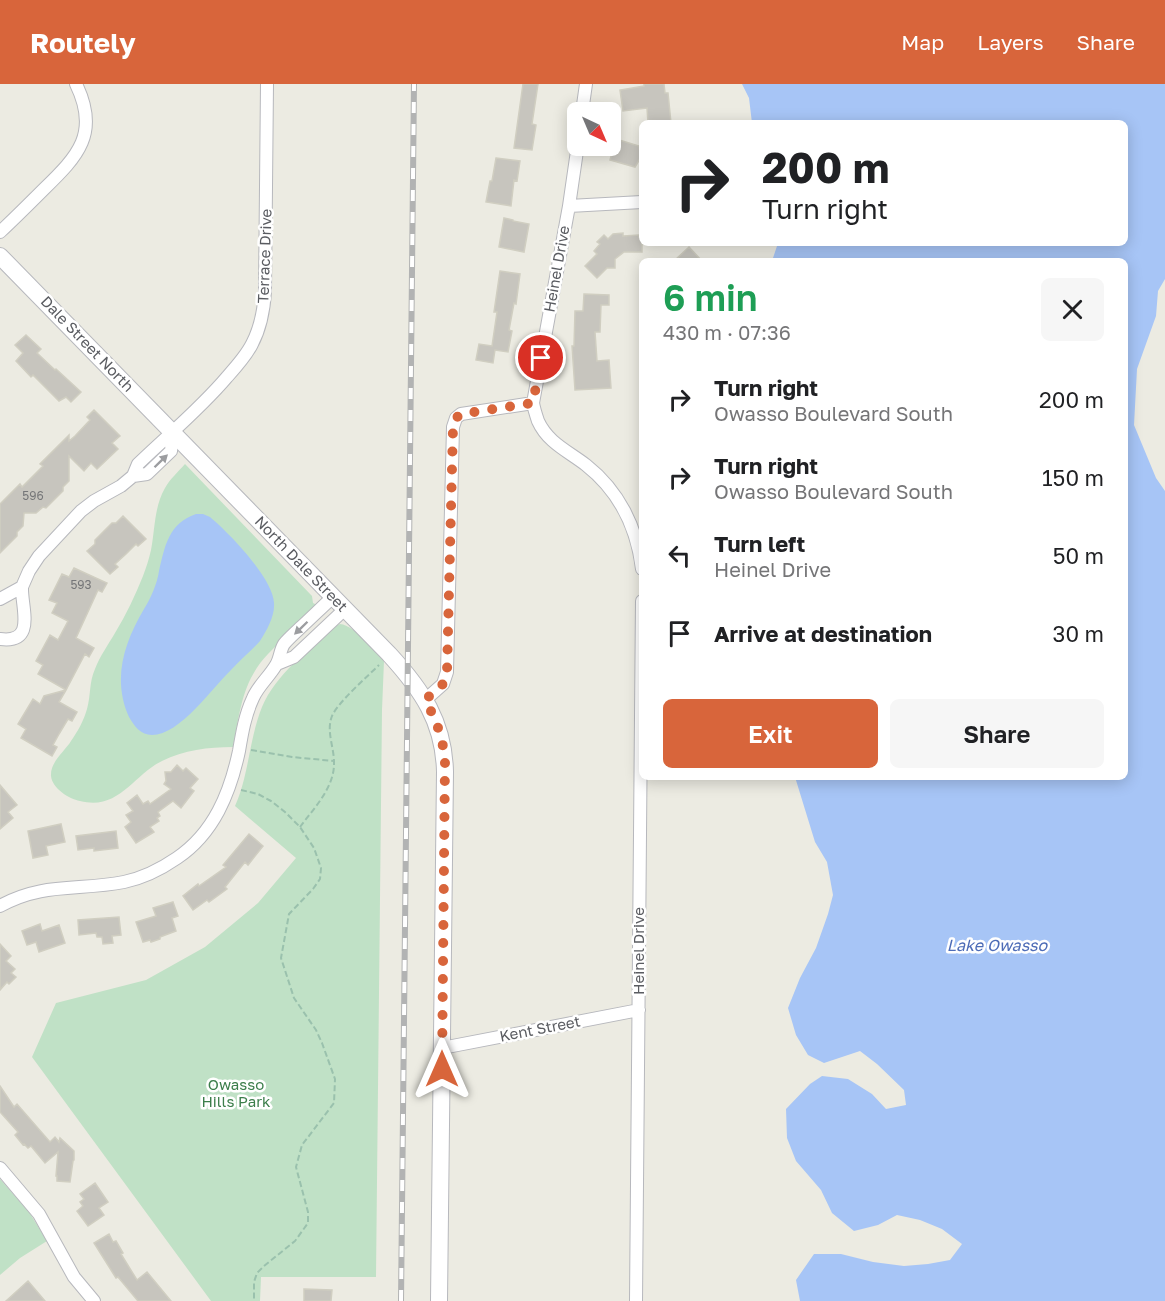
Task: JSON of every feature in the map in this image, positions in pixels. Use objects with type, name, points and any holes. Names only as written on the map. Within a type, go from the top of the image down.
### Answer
[{"type":"street","points":[[0,232],[66,167],[77,153],[83,140],[86,110],[83,97],[76,84]]},
{"type":"street","name":"Terrace Drive","points":[[173,432],[214,392],[243,358],[252,344],[264,309],[267,84]]},
{"type":"street","points":[[583,102],[586,84]]},
{"type":"street","name":"Heinel Drive","points":[[533,403],[576,156]]},
{"type":"street","points":[[569,206],[639,202]]},
{"type":"street","name":"Dale Street North","points":[[0,256],[173,432]]},
{"type":"street","points":[[425,700],[443,684],[447,672],[453,427],[456,418],[461,414],[533,403],[538,421],[546,434],[600,477],[615,495],[626,512],[639,548]]},
{"type":"street","points":[[0,639],[14,638],[22,632],[25,626],[22,587],[35,561],[77,514],[134,476],[147,474],[171,451],[173,432]]},
{"type":"street","name":"North Dale Street","points":[[173,432],[389,654],[411,679],[425,700],[439,730],[445,761],[439,1301]]},
{"type":"street","points":[[0,599],[22,587]]},
{"type":"street","points":[[1,902],[41,890],[126,882],[163,867],[197,841],[217,815],[230,788],[246,716],[253,697],[277,664],[283,645],[339,603]]},
{"type":"street","name":"Heinel Drive","points":[[636,1301],[641,780]]},
{"type":"street","name":"Kent Street","points":[[442,1048],[639,1010]]},
{"type":"street","points":[[0,1167],[39,1214],[74,1276],[94,1301]]},
{"type":"path","points":[[300,827],[326,790],[334,774],[329,724],[333,713],[389,654]]},
{"type":"path","points":[[239,748],[334,761]]},
{"type":"path","points":[[230,788],[258,794],[271,801],[300,827],[314,848],[321,868],[320,879],[314,890],[289,914],[281,958],[294,998],[316,1030],[335,1079],[334,1103],[302,1144],[296,1167],[309,1223],[295,1241],[257,1273],[254,1282],[254,1301]]},
{"type":"green space","points":[[185,464],[312,596],[313,603],[317,605],[259,664],[243,698],[233,747],[196,750],[170,757],[152,767],[125,790],[105,801],[94,803],[76,800],[54,785],[51,771],[82,721],[87,709],[95,669],[137,591],[151,550],[161,495]]},
{"type":"green space","name":"Owasso Hills Park","points":[[340,624],[358,634],[384,661],[376,1277],[261,1277],[260,1301],[211,1301],[32,1057],[56,1003],[146,980],[205,947],[258,903],[296,858],[235,806],[240,794],[254,732],[268,695],[293,664],[333,627]]},
{"type":"green space","points":[[0,1179],[29,1212],[47,1241],[20,1258],[0,1275]]},
{"type":"water","name":"Lake Owasso","points":[[742,84],[1165,84],[1165,279],[1158,291],[1156,316],[1137,369],[1134,425],[1156,478],[1165,491],[1165,1301],[800,1301],[796,1280],[814,1254],[841,1254],[873,1262],[904,1266],[950,1260],[962,1244],[942,1229],[920,1220],[897,1215],[878,1225],[854,1231],[832,1213],[821,1190],[796,1161],[787,1138],[786,1109],[810,1084],[822,1076],[848,1079],[872,1094],[886,1109],[906,1105],[904,1090],[860,1051],[824,1063],[808,1055],[796,1035],[788,1008],[800,978],[816,948],[833,895],[827,862],[815,842],[796,780],[1128,780],[1128,258],[773,258],[777,246],[1128,246],[1128,120],[752,120],[749,98]]},
{"type":"water","points":[[196,514],[210,517],[249,557],[272,593],[273,613],[260,641],[195,709],[163,733],[148,735],[133,724],[124,703],[121,675],[126,648],[155,586],[169,537],[179,524]]},
{"type":"building","points":[[523,84],[538,84],[532,124],[536,125],[532,150],[514,148]]},
{"type":"building","points":[[644,84],[664,84],[665,93],[668,93],[671,120],[648,120],[647,108],[623,111],[620,90],[644,86]]},
{"type":"building","points":[[621,141],[639,146],[639,160],[635,167],[610,160],[611,156],[621,156]]},
{"type":"building","points":[[496,158],[520,161],[517,181],[514,180],[511,206],[486,202]]},
{"type":"building","points":[[504,218],[529,224],[524,252],[499,247]]},
{"type":"building","points":[[613,234],[639,235],[639,246],[642,246],[642,252],[624,252],[615,259],[615,268],[607,268],[597,278],[585,266],[597,254],[594,251],[600,244],[597,242],[604,235],[608,239]]},
{"type":"building","points":[[689,247],[699,258],[677,258]]},
{"type":"building","points":[[500,271],[520,274],[516,304],[514,303],[509,330],[512,331],[508,352],[495,350],[493,363],[476,360],[479,344],[492,346]]},
{"type":"building","points":[[584,294],[609,295],[609,305],[601,305],[600,332],[595,332],[597,361],[609,360],[611,388],[575,390],[572,346],[574,346],[575,311],[583,311]]},
{"type":"building","points":[[26,335],[41,349],[37,353],[81,392],[71,402],[66,397],[59,401],[16,361],[23,353],[15,345]]},
{"type":"building","points":[[94,410],[120,436],[112,443],[118,449],[97,469],[91,463],[84,471],[69,456],[69,481],[63,487],[63,491],[46,508],[43,507],[36,513],[24,513],[23,526],[17,532],[17,536],[0,553],[0,504],[20,484],[22,487],[43,466],[40,464],[69,435],[69,441],[75,436],[90,420],[87,417]]},
{"type":"building","points":[[123,516],[146,539],[138,546],[136,544],[115,564],[118,567],[110,574],[87,551],[112,523],[116,523]]},
{"type":"building","points":[[74,568],[107,583],[102,592],[98,590],[76,638],[94,648],[89,657],[85,654],[66,690],[38,674],[43,665],[36,661],[50,635],[58,640],[68,621],[52,613],[57,603],[49,600],[62,574],[69,577]]},
{"type":"building","points":[[66,690],[59,702],[77,712],[72,721],[68,719],[59,734],[53,745],[57,747],[52,756],[21,738],[26,729],[18,724],[33,699],[40,704],[44,696]]},
{"type":"building","points":[[177,765],[183,771],[186,768],[198,779],[190,788],[194,791],[181,808],[173,801],[158,812],[159,821],[150,827],[154,832],[136,843],[125,827],[131,822],[126,815],[133,811],[127,803],[137,795],[143,804],[148,801],[150,804],[171,789],[164,784],[165,772],[171,772]]},
{"type":"building","points":[[0,785],[17,805],[8,812],[13,818],[0,829]]},
{"type":"building","points":[[61,824],[65,842],[46,846],[48,855],[33,858],[28,831]]},
{"type":"building","points":[[116,831],[118,848],[78,850],[76,836]]},
{"type":"building","points":[[249,834],[263,846],[248,865],[245,862],[225,887],[227,889],[193,910],[183,896],[226,867],[223,865]]},
{"type":"building","points":[[173,902],[178,916],[172,918],[176,931],[151,942],[150,940],[143,942],[136,922],[156,916],[153,908]]},
{"type":"building","points":[[119,917],[121,935],[112,936],[113,943],[103,944],[102,937],[97,937],[96,933],[79,935],[78,920]]},
{"type":"building","points":[[40,924],[42,931],[59,925],[65,943],[39,952],[36,942],[27,945],[22,931]]},
{"type":"building","points":[[0,944],[11,956],[6,961],[15,969],[11,973],[16,977],[0,990]]},
{"type":"building","points":[[0,1086],[14,1107],[17,1104],[50,1142],[55,1137],[59,1142],[60,1138],[74,1151],[70,1182],[57,1181],[58,1152],[45,1163],[31,1146],[28,1148],[23,1145],[15,1135],[18,1132],[0,1112]]},
{"type":"building","points":[[95,1183],[108,1202],[99,1208],[104,1215],[88,1226],[77,1211],[83,1206],[80,1202],[84,1199],[80,1194]]},
{"type":"building","points":[[109,1234],[113,1242],[116,1241],[137,1280],[147,1272],[171,1301],[138,1301],[118,1277],[116,1278],[94,1243]]},
{"type":"building","points":[[28,1281],[45,1301],[6,1301]]},
{"type":"building","points":[[304,1289],[332,1290],[331,1301],[304,1301]]},
{"type":"railway","points":[[401,1301],[414,84]]},
{"type":"route","points":[[442,1069],[445,761],[439,730],[425,700],[443,684],[447,672],[453,427],[456,418],[461,414],[533,403],[541,358]]}]
